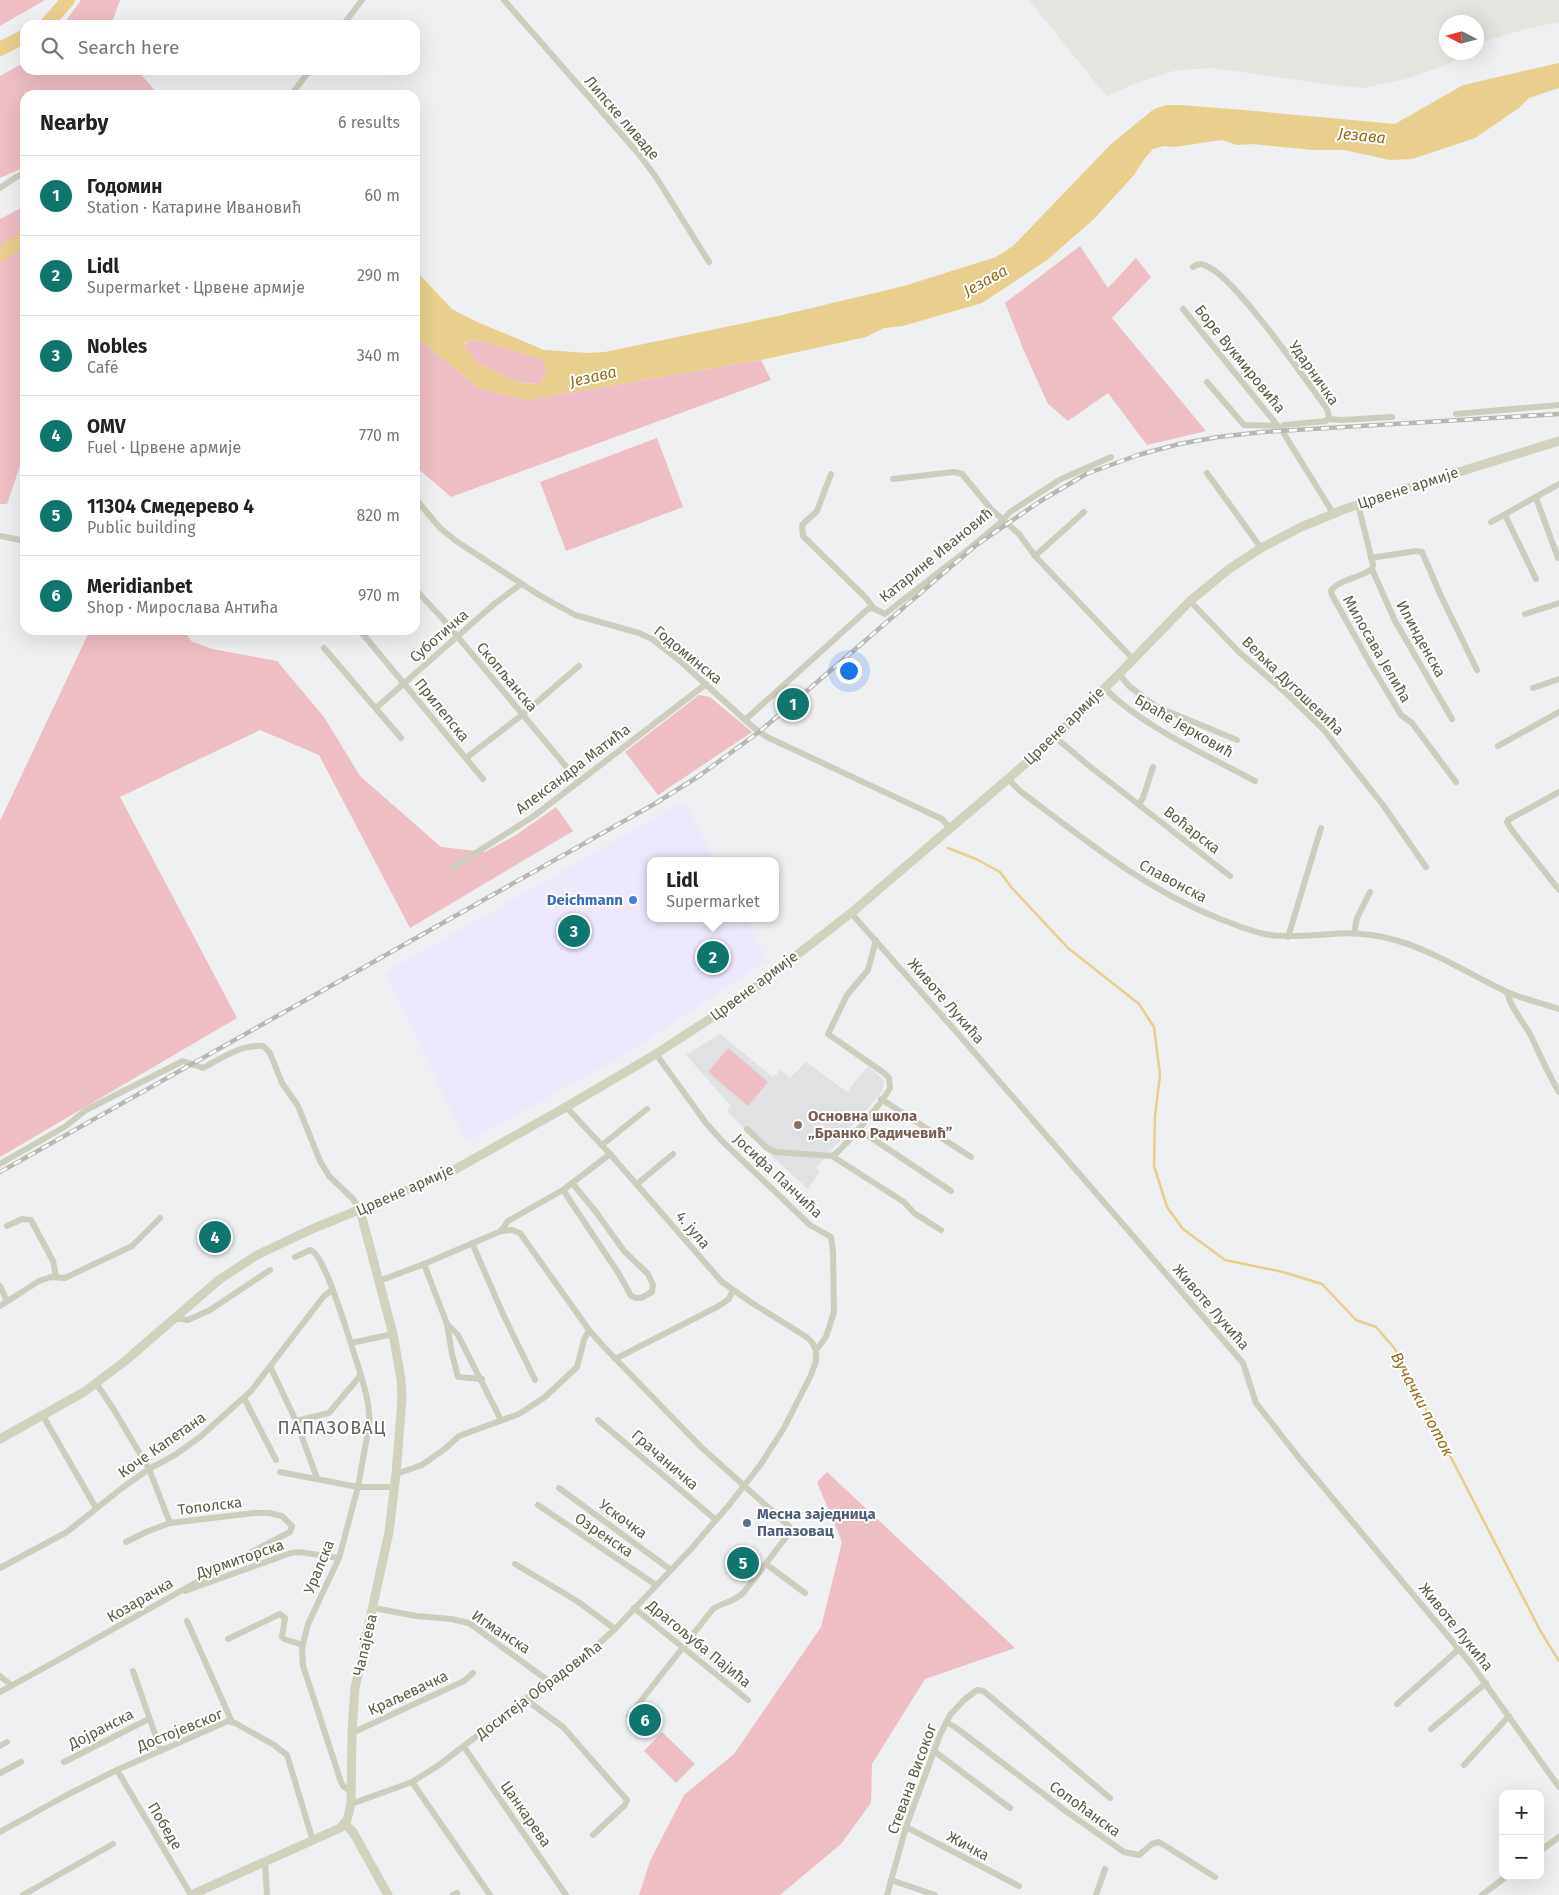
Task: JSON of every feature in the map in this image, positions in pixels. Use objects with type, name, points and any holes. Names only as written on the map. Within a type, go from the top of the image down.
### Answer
[{"type":"main road","name":"Црвене армије","points":[[0,1439],[43,1416],[96,1383],[125,1361],[220,1280],[257,1255],[447,1174],[656,1054],[747,994],[851,913],[952,829],[1055,737],[1190,601],[1229,569],[1261,548],[1301,527],[1358,504],[1559,441]]},
{"type":"main road","name":"Чапајева","points":[[351,1804],[355,1688],[374,1608],[389,1532],[395,1487],[402,1399],[401,1379],[393,1334],[360,1210]]},
{"type":"main road","points":[[191,1895],[314,1841],[345,1824],[351,1804]]},
{"type":"main road","points":[[345,1824],[353,1832],[388,1895]]},
{"type":"street","points":[[347,20],[362,0]]},
{"type":"street","name":"Липске ливаде","points":[[504,0],[651,171],[709,262]]},
{"type":"street","points":[[295,90],[306,75]]},
{"type":"street","points":[[0,188],[20,175]]},
{"type":"street","name":"Ударничка","points":[[1193,267],[1198,264],[1205,265],[1223,278],[1243,299],[1329,414],[1328,419],[1323,422],[1279,426]]},
{"type":"street","name":"Боре Вукмировића","points":[[1183,309],[1279,426]]},
{"type":"street","name":"Боре Вукмировића","points":[[1207,382],[1244,425],[1279,426]]},
{"type":"street","points":[[1456,414],[1559,405]]},
{"type":"street","points":[[1328,419],[1392,418]]},
{"type":"street","points":[[1279,426],[1333,513]]},
{"type":"street","name":"Катарине Ивановић","points":[[745,720],[868,609],[873,608],[882,614],[886,613],[971,547],[1000,523],[1010,512],[1061,479],[1111,457]]},
{"type":"street","points":[[893,479],[959,472],[1002,519],[1019,534],[1035,556],[1133,659]]},
{"type":"street","points":[[1207,473],[1261,548]]},
{"type":"street","points":[[831,474],[817,511],[805,520],[802,525],[802,532],[807,541],[867,599],[873,608]]},
{"type":"street","points":[[1491,522],[1559,484]]},
{"type":"street","points":[[1536,498],[1558,558]]},
{"type":"street","name":"Годоминска","points":[[420,504],[440,528],[465,548],[521,584],[576,615],[639,632],[652,639],[767,738],[935,816],[952,829]]},
{"type":"street","points":[[1358,504],[1372,569]]},
{"type":"street","points":[[1035,556],[1084,512]]},
{"type":"street","points":[[1505,515],[1536,578]]},
{"type":"street","points":[[0,536],[20,540]]},
{"type":"street","points":[[1371,558],[1416,550],[1422,552],[1477,670]]},
{"type":"street","name":"Илинденска","points":[[1372,569],[1395,621],[1452,719]]},
{"type":"street","name":"Милосава Јелића","points":[[1372,569],[1336,586],[1331,591],[1332,595],[1370,665],[1401,715],[1412,722],[1456,782]]},
{"type":"street","name":"Суботичка","points":[[376,708],[521,584]]},
{"type":"street","name":"Скопљанска","points":[[420,595],[458,637],[579,782]]},
{"type":"street","name":"Вељка Дугошевића","points":[[1190,601],[1239,652],[1323,729],[1382,805],[1426,867]]},
{"type":"street","points":[[1525,614],[1559,603]]},
{"type":"street","name":"Прилепска","points":[[364,635],[484,779]]},
{"type":"street","points":[[324,648],[401,738]]},
{"type":"street","points":[[466,758],[522,715],[579,666]]},
{"type":"street","points":[[1119,674],[1129,686],[1155,706],[1237,740]]},
{"type":"street","points":[[1533,688],[1559,679]]},
{"type":"street","name":"Александра Матића","points":[[452,868],[534,816],[706,684]]},
{"type":"street","name":"Браће Јерковић","points":[[1104,688],[1117,701],[1146,722],[1255,781]]},
{"type":"street","points":[[1498,746],[1559,712]]},
{"type":"street","name":"Воћарска","points":[[1055,737],[1230,876]]},
{"type":"street","points":[[1139,804],[1153,767]]},
{"type":"street","name":"Славонска","points":[[1008,779],[1020,791],[1112,860],[1153,887],[1197,910],[1260,933],[1288,937],[1354,933],[1375,935],[1398,941],[1458,967],[1507,992],[1559,1009]]},
{"type":"street","points":[[1559,792],[1522,811],[1507,822],[1559,890]]},
{"type":"street","points":[[1288,937],[1321,828]]},
{"type":"street","points":[[1354,933],[1357,918],[1370,892]]},
{"type":"street","name":"Животе Лукића","points":[[851,913],[1244,1363],[1256,1403],[1298,1458],[1486,1683],[1559,1787]]},
{"type":"street","points":[[832,1156],[837,1153],[858,1129],[890,1088],[888,1076],[828,1034],[847,995],[868,970],[876,940]]},
{"type":"street","points":[[1507,992],[1511,1005],[1531,1036],[1559,1092]]},
{"type":"street","points":[[0,1164],[66,1126],[86,1110],[183,1061],[203,1068],[235,1051],[246,1047],[263,1046],[270,1053],[282,1083],[298,1106],[320,1161],[330,1176],[360,1210]]},
{"type":"street","name":"Јосифа Панчића","points":[[656,1054],[706,1123],[721,1140],[810,1225],[830,1237],[833,1252],[834,1312],[826,1338],[816,1350],[816,1361],[784,1428],[744,1485]]},
{"type":"street","points":[[881,1099],[971,1157]]},
{"type":"street","name":"4. јула","points":[[566,1107],[637,1184],[714,1273],[733,1290],[805,1336],[811,1341],[816,1350]]},
{"type":"street","points":[[602,1145],[647,1110]]},
{"type":"street","points":[[747,1129],[767,1148],[776,1152],[832,1156],[904,1202],[914,1213],[941,1230]]},
{"type":"street","points":[[858,1129],[951,1191]]},
{"type":"street","points":[[501,1231],[503,1226],[572,1184],[610,1154]]},
{"type":"street","points":[[637,1184],[672,1154]]},
{"type":"street","points":[[563,1190],[619,1274],[630,1296],[641,1298],[652,1292],[653,1285],[648,1274],[624,1251],[596,1212],[572,1184]]},
{"type":"street","points":[[0,1306],[39,1281],[56,1276],[65,1278],[132,1246],[160,1218]]},
{"type":"street","points":[[514,1230],[512,1224],[515,1218]]},
{"type":"street","points":[[7,1226],[22,1219],[31,1220],[53,1261],[56,1276]]},
{"type":"street","points":[[379,1281],[501,1231],[514,1230],[520,1233],[589,1330],[615,1359],[701,1447],[790,1527],[787,1536],[737,1599],[717,1606],[713,1610],[629,1716]]},
{"type":"street","points":[[472,1243],[503,1314],[536,1380]]},
{"type":"street","name":"Уралска","points":[[295,1257],[310,1250],[315,1251],[326,1272],[350,1343],[370,1415],[358,1487],[338,1558],[308,1624],[303,1645],[304,1666],[319,1718],[341,1782],[346,1789],[352,1792]]},
{"type":"street","points":[[424,1264],[447,1324],[458,1376],[482,1379]]},
{"type":"street","points":[[174,1318],[188,1320],[210,1310],[270,1270]]},
{"type":"street","points":[[0,1286],[8,1301]]},
{"type":"street","name":"Коче Капетана","points":[[0,1568],[67,1532],[149,1469],[175,1456],[200,1437],[252,1391],[324,1296],[332,1290]]},
{"type":"street","points":[[615,1359],[717,1307],[728,1299],[733,1290]]},
{"type":"street","points":[[447,1324],[458,1335],[482,1379],[501,1420]]},
{"type":"street","points":[[396,1474],[422,1465],[459,1436],[519,1414],[545,1397],[574,1372],[580,1360],[584,1340],[589,1330]]},
{"type":"street","points":[[350,1343],[393,1334]]},
{"type":"street","points":[[270,1366],[296,1421],[317,1478]]},
{"type":"street","points":[[296,1421],[329,1413],[360,1376]]},
{"type":"street","points":[[96,1383],[149,1469],[170,1523]]},
{"type":"street","points":[[244,1398],[276,1460]]},
{"type":"street","points":[[43,1416],[96,1508]]},
{"type":"street","name":"Грачаничка","points":[[598,1420],[716,1520]]},
{"type":"street","points":[[280,1472],[358,1487],[395,1487]]},
{"type":"street","name":"Доситеја Обрадовића","points":[[351,1804],[412,1782],[464,1747],[525,1699],[586,1657],[671,1570],[716,1520],[744,1485]]},
{"type":"street","name":"Ускочка","points":[[559,1488],[671,1570]]},
{"type":"street","name":"Озренска","points":[[538,1505],[656,1585]]},
{"type":"street","name":"Тополска","points":[[126,1542],[170,1523],[261,1512],[282,1516],[288,1520],[292,1529]]},
{"type":"street","name":"Козарачка","points":[[0,1692],[65,1658],[179,1591],[263,1547],[292,1529]]},
{"type":"street","name":"Дурмиторска","points":[[179,1591],[210,1583],[292,1553],[299,1552],[338,1558]]},
{"type":"street","points":[[515,1564],[577,1601],[615,1629]]},
{"type":"street","points":[[766,1564],[805,1593]]},
{"type":"street","name":"Игманска","points":[[374,1608],[469,1623],[550,1682]]},
{"type":"street","name":"Драгољуба Пајића","points":[[634,1608],[748,1700]]},
{"type":"street","points":[[228,1639],[280,1614],[285,1618],[282,1637],[303,1645]]},
{"type":"street","points":[[187,1620],[232,1722]]},
{"type":"street","points":[[1397,1704],[1459,1649]]},
{"type":"street","points":[[132,1671],[161,1750]]},
{"type":"street","name":"Краљевачка","points":[[352,1733],[464,1681],[473,1673]]},
{"type":"street","points":[[0,1676],[11,1686]]},
{"type":"street","points":[[1431,1729],[1486,1683]]},
{"type":"street","name":"Стевана Високог","points":[[887,1895],[906,1827],[946,1722],[955,1709],[974,1692],[983,1691],[1110,1798]]},
{"type":"street","points":[[525,1699],[563,1727],[626,1800],[624,1805],[593,1835]]},
{"type":"street","points":[[1464,1764],[1509,1716]]},
{"type":"street","name":"Дојранска","points":[[64,1762],[149,1719]]},
{"type":"street","name":"Достојевског","points":[[0,1832],[117,1770],[224,1723],[232,1722],[274,1745],[287,1755],[314,1841]]},
{"type":"street","name":"Сопоћанска","points":[[946,1722],[1124,1852],[1139,1855],[1152,1844],[1159,1842],[1215,1877]]},
{"type":"street","name":"Цанкарева","points":[[464,1747],[566,1895]]},
{"type":"street","points":[[934,1751],[1010,1808]]},
{"type":"street","points":[[0,1773],[21,1762]]},
{"type":"street","name":"Победе","points":[[117,1770],[191,1895]]},
{"type":"street","points":[[412,1782],[490,1895]]},
{"type":"street","name":"Жичка","points":[[906,1827],[1019,1886]]},
{"type":"street","points":[[1544,1849],[1559,1837]]},
{"type":"street","points":[[23,1895],[113,1844]]},
{"type":"street","points":[[265,1862],[267,1895]]},
{"type":"street","points":[[1096,1895],[1105,1869]]},
{"type":"street","points":[[892,1880],[935,1895]]},
{"type":"street","points":[[1482,1895],[1502,1880]]},
{"type":"shaded area","points":[[0,0],[45,0],[0,26]]},
{"type":"shaded area","points":[[81,0],[120,0],[113,20],[67,20]]},
{"type":"shaded area","points":[[1029,0],[1559,0],[1559,22],[1525,29],[1484,42],[1484,15],[1439,15],[1439,60],[1456,60],[1447,65],[1406,79],[1363,88],[1213,68],[1177,70],[1131,85],[1107,97]]},
{"type":"shaded area","points":[[20,65],[20,75],[141,75],[155,90],[20,90],[20,169],[0,178],[0,76]]},
{"type":"shaded area","points":[[20,209],[20,466],[7,504],[0,504],[0,219]]},
{"type":"shaded area","points":[[1080,246],[1108,288],[1136,258],[1151,277],[1112,318],[1206,431],[1147,445],[1108,393],[1068,421],[1048,404],[1005,303]]},
{"type":"shaded area","points":[[420,340],[480,389],[528,400],[761,360],[771,380],[451,497],[420,470]]},
{"type":"shaded area","points":[[472,340],[482,341],[545,360],[546,375],[539,384],[522,383],[480,365],[464,344]]},
{"type":"shaded area","points":[[657,438],[683,507],[566,551],[540,482]]},
{"type":"shaded area","points":[[88,635],[187,635],[191,641],[212,649],[277,661],[324,717],[360,776],[441,847],[485,852],[516,835],[556,807],[573,831],[410,928],[319,755],[260,730],[120,797],[237,1018],[0,1157],[0,821]]},
{"type":"shaded area","points":[[699,695],[710,697],[752,732],[658,795],[625,752]]},
{"type":"shaded area","points":[[685,801],[713,857],[647,857],[647,922],[747,922],[767,960],[631,1051],[467,1142],[385,973]]},
{"type":"shaded area","name":"Основна школа „Бранко Радичевић”","points":[[720,1034],[773,1077],[781,1070],[790,1078],[806,1062],[847,1092],[868,1066],[884,1080],[883,1090],[880,1094],[816,1168],[820,1171],[808,1189],[763,1148],[727,1111],[731,1106],[686,1055]]},
{"type":"shaded area","points":[[728,1048],[768,1082],[748,1106],[708,1072]]},
{"type":"shaded area","points":[[827,1472],[1015,1648],[925,1679],[872,1764],[871,1803],[841,1844],[780,1895],[639,1895],[650,1861],[684,1795],[734,1754],[821,1627],[842,1542],[817,1482]]},
{"type":"shaded area","points":[[662,1732],[695,1764],[676,1783],[644,1751]]},
{"type":"water","points":[[1559,63],[1559,88],[1529,98],[1519,108],[1475,138],[1412,159],[1390,160],[1344,150],[1313,150],[1253,144],[1237,145],[1222,140],[1174,147],[1164,146],[1153,149],[1134,175],[1094,219],[1047,260],[982,303],[903,326],[884,328],[866,337],[761,360],[528,400],[480,389],[420,340],[420,275],[452,309],[475,321],[544,350],[588,353],[605,352],[778,316],[904,286],[996,257],[1013,246],[1111,144],[1154,109],[1166,105],[1395,124],[1463,85]],"holes":[[[472,340],[482,341],[544,360],[546,375],[539,384],[522,383],[480,365],[466,349],[464,343]]]},
{"type":"waterway","points":[[50,20],[68,0]]},
{"type":"waterway","points":[[0,49],[20,39]]},
{"type":"waterway","name":"Језава","points":[[0,255],[20,241]]},
{"type":"waterway","name":"Вучачки поток","points":[[948,848],[976,859],[1000,872],[1011,887],[1068,948],[1139,1004],[1154,1027],[1160,1075],[1155,1116],[1154,1166],[1167,1207],[1183,1229],[1225,1260],[1283,1272],[1322,1284],[1356,1320],[1376,1327],[1395,1349],[1541,1632],[1559,1661]]},
{"type":"railway","points":[[0,1172],[656,803],[699,776],[759,732],[975,546],[1039,502],[1086,474],[1138,455],[1179,444],[1218,437],[1263,432],[1559,414]]},
{"type":"place","name":"Годомин","points":[[793,704]]},
{"type":"place","name":"Deichmann","points":[[633,900]]},
{"type":"place","name":"Nobles","points":[[574,931]]},
{"type":"place","name":"Lidl","points":[[713,957]]},
{"type":"place","name":"Основна школа „Бранко Радичевић”","points":[[798,1125]]},
{"type":"place","name":"OMV","points":[[215,1237]]},
{"type":"place","name":"Месна заједница Папазовац","points":[[747,1523]]},
{"type":"place","name":"11304 Смедерево 4","points":[[743,1563]]},
{"type":"place","name":"Meridianbet","points":[[645,1720]]},
{"type":"district","name":"ПАПАЗОВАЦ","points":[[332,1428]]}]
